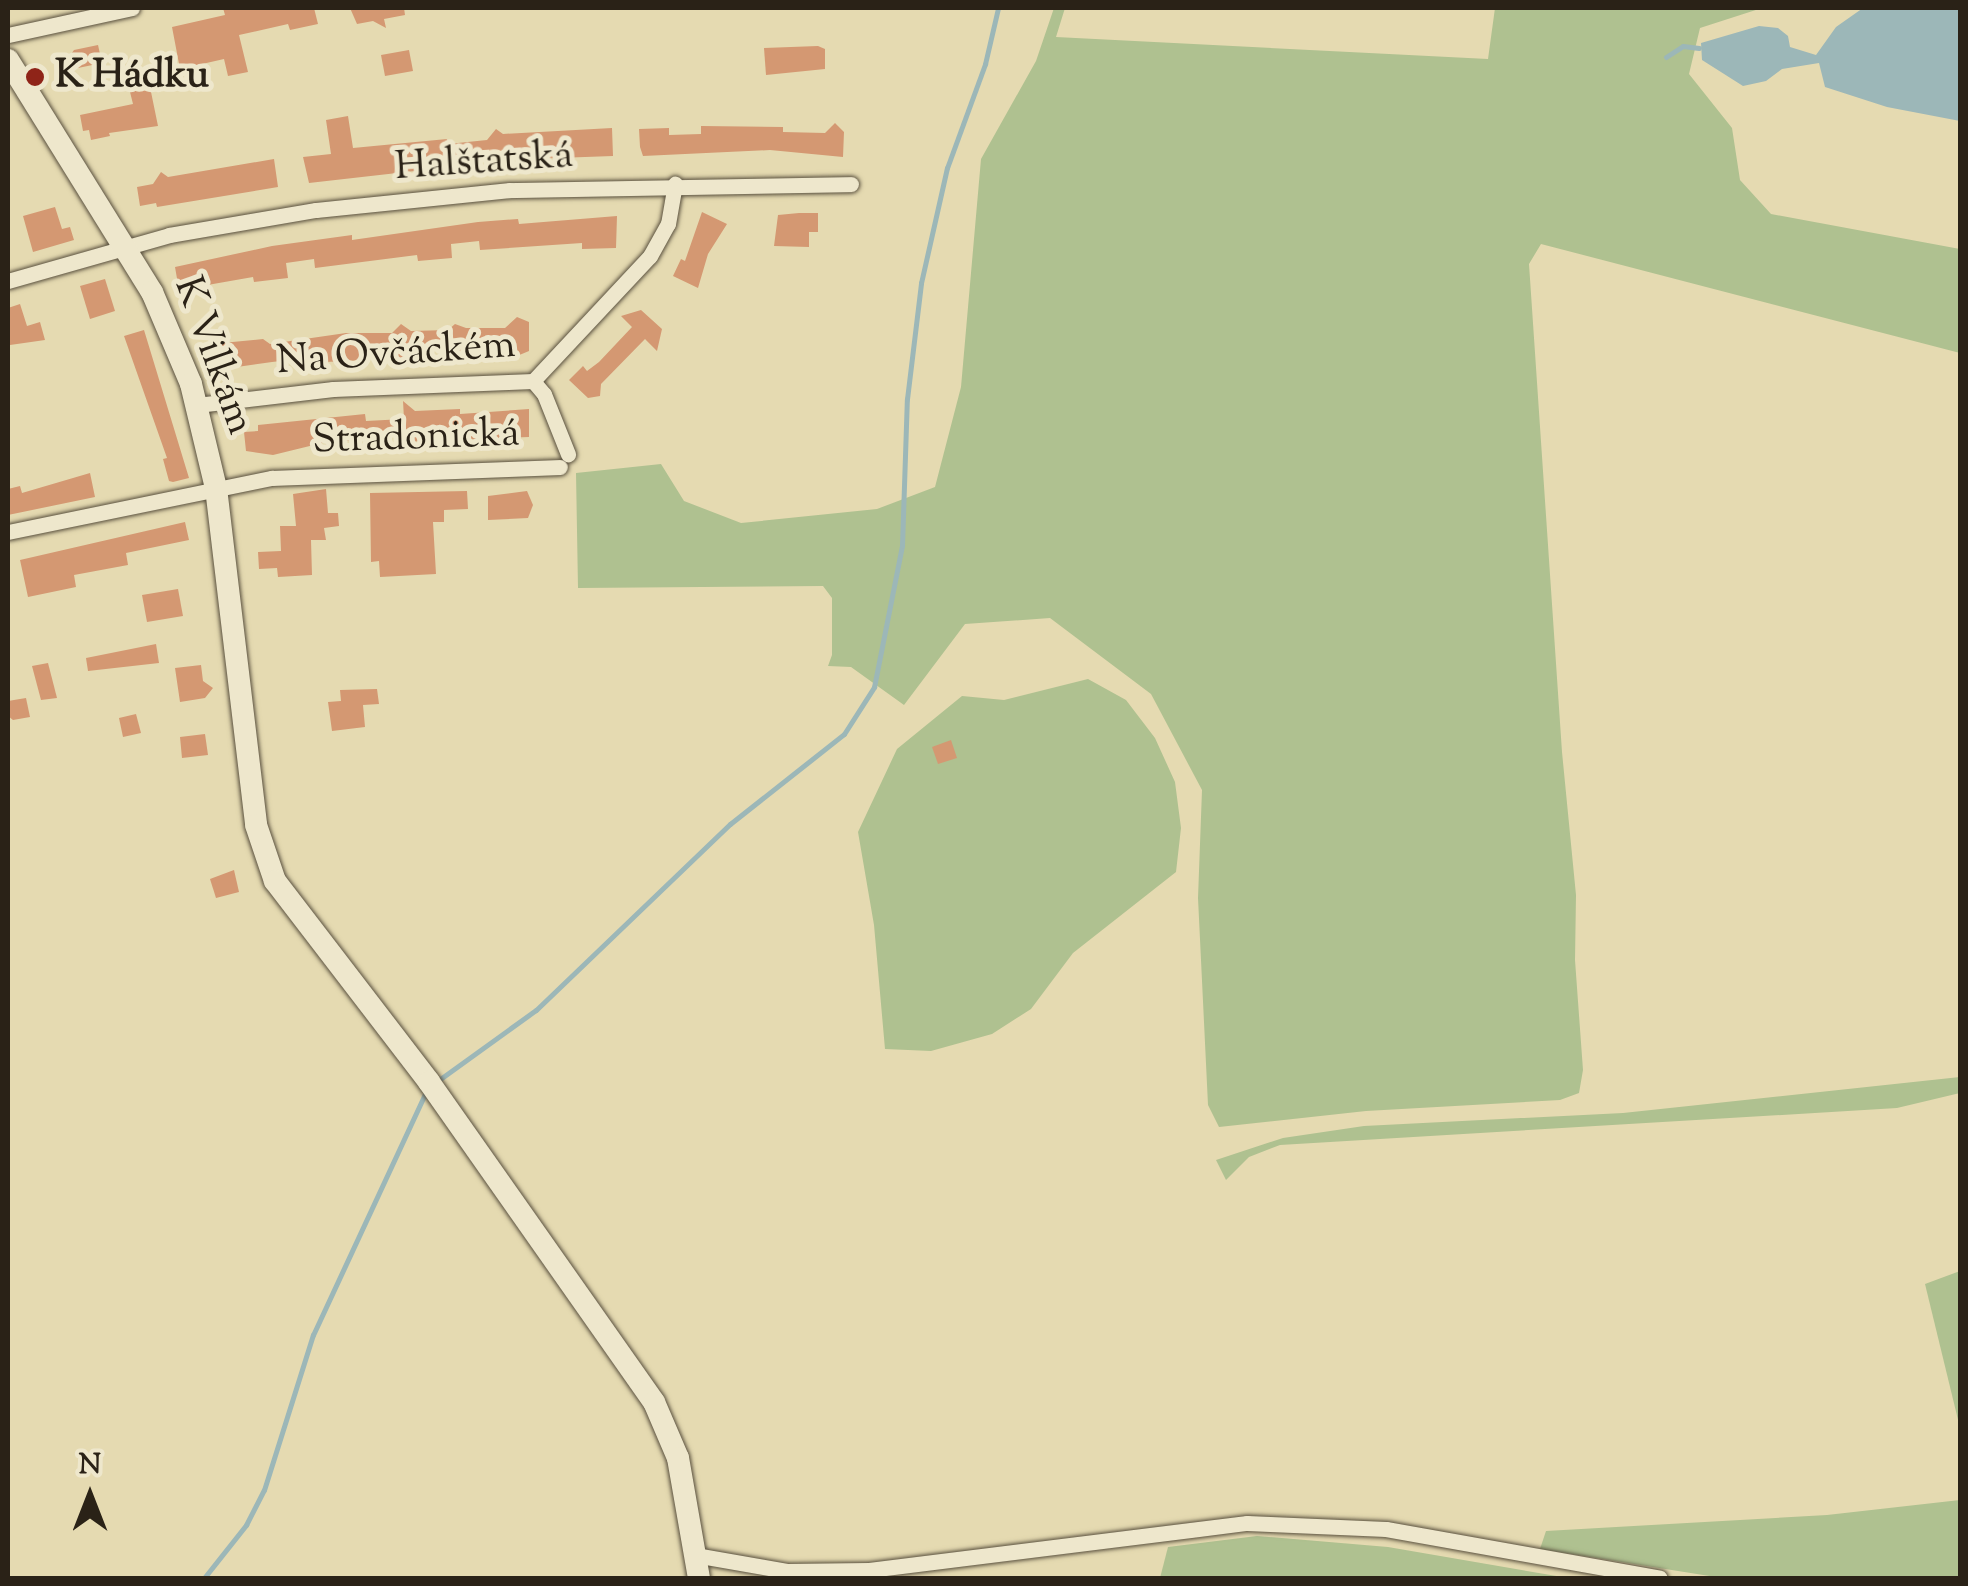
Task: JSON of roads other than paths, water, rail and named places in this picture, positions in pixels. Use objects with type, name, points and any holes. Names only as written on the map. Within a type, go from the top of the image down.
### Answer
[{"type":"street","points":[[8,35],[132,8]]},
{"type":"street","name":"K Vilkám","points":[[8,60],[126,245],[175,341],[198,404],[216,488],[256,824],[274,881],[432,1086],[654,1402],[678,1458],[699,1578]]},
{"type":"street","name":"Halštatská","points":[[8,281],[126,245],[316,210],[510,190],[675,184],[851,184]]},
{"type":"street","name":"Na Ovčáckém","points":[[198,404],[332,390],[533,381],[650,256],[668,224],[675,184]]},
{"type":"street","name":"Stradonická","points":[[8,532],[216,488],[321,474],[564,460],[544,394],[533,381]]},
{"type":"street","points":[[696,1555],[786,1572],[869,1570],[1246,1522],[1386,1529],[1660,1578]]},
{"type":"water","points":[[1863,8],[1960,8],[1960,121],[1887,107],[1825,87],[1819,63],[1782,69],[1766,81],[1743,86],[1702,60],[1701,43],[1759,26],[1778,28],[1788,36],[1790,47],[1816,55],[1836,27]]},
{"type":"waterway","points":[[436,1082],[536,1010],[730,824],[844,734],[874,687],[902,546],[907,399],[921,283],[947,168],[985,64],[998,8]]},
{"type":"waterway","points":[[1666,57],[1683,46],[1699,48]]},
{"type":"waterway","points":[[204,1578],[246,1525],[264,1490],[313,1335],[427,1089]]},
{"type":"place","name":"K Hádku","points":[[35,77]]}]
